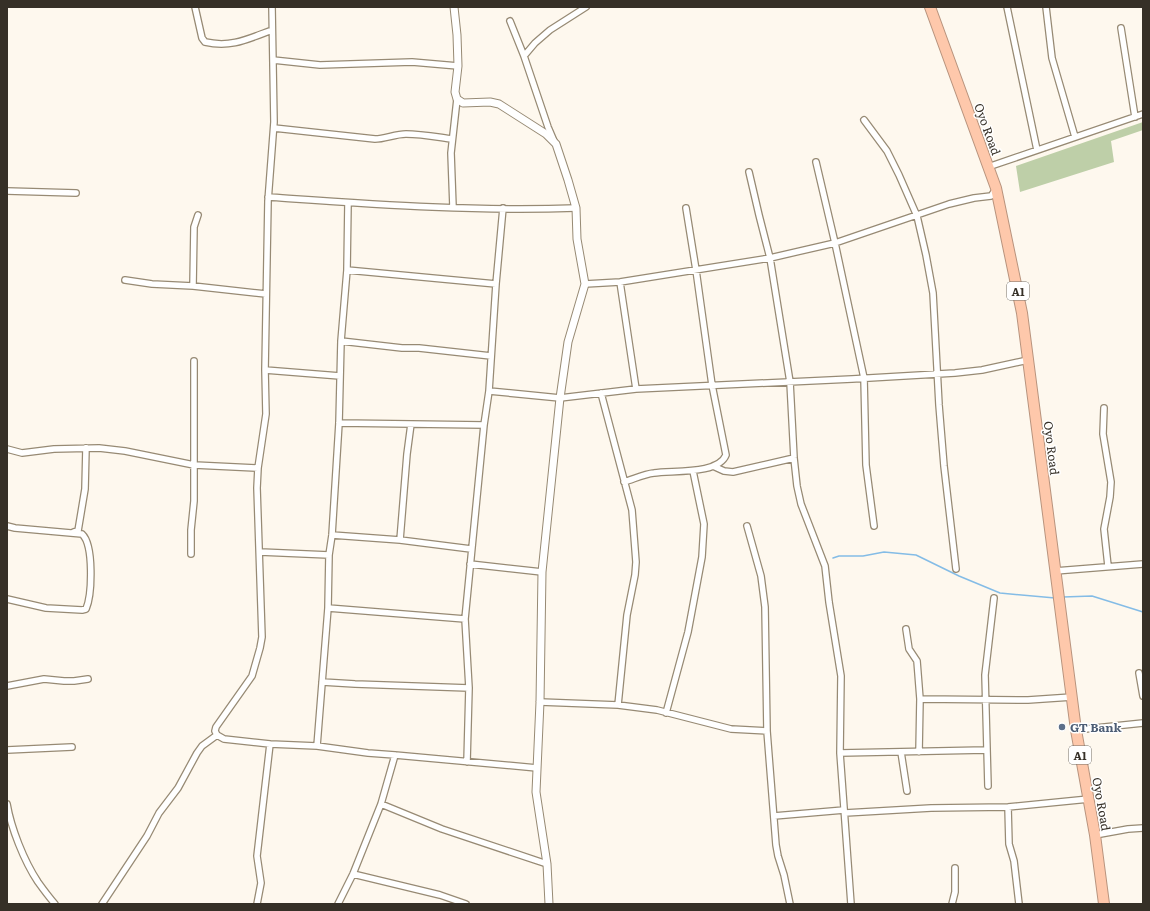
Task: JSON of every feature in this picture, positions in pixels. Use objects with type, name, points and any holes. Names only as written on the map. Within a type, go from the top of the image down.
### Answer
[{"type":"highway","name":"Oyo Road","points":[[930,7],[996,188],[1022,313],[1076,730],[1095,835],[1104,904]]},
{"type":"street","points":[[195,7],[202,38],[205,42],[219,45],[241,42],[272,30]]},
{"type":"street","points":[[216,735],[216,727],[252,676],[260,648],[262,614],[257,509],[258,468],[266,414],[268,197],[274,128],[272,7]]},
{"type":"street","points":[[453,207],[451,153],[457,99],[455,92],[458,66],[454,7]]},
{"type":"street","points":[[524,56],[535,43],[550,30],[586,7]]},
{"type":"street","points":[[1006,7],[1037,150]]},
{"type":"street","points":[[1046,7],[1052,58],[1075,137]]},
{"type":"street","points":[[510,21],[524,56],[548,127],[556,144],[576,208],[577,239],[585,284],[568,342],[560,398],[542,572],[540,702],[536,792],[547,864],[549,904]]},
{"type":"street","points":[[1121,28],[1136,117]]},
{"type":"street","points":[[273,60],[320,65],[412,62],[458,66]]},
{"type":"street","points":[[457,99],[463,103],[490,102],[499,104],[546,134],[556,144]]},
{"type":"street","points":[[988,167],[1143,114]]},
{"type":"street","points":[[864,120],[887,151],[917,216],[926,255],[933,293],[944,466],[956,569]]},
{"type":"street","points":[[274,128],[375,139],[407,134],[452,139]]},
{"type":"street","points":[[816,162],[836,243],[864,378],[866,465],[874,526]]},
{"type":"street","points":[[750,172],[758,215],[770,258],[790,382],[794,458],[801,504],[825,566],[829,602],[841,676],[840,753],[851,904]]},
{"type":"street","points":[[585,284],[620,282],[770,258],[836,243],[949,204],[974,198],[991,196],[996,188]]},
{"type":"street","points":[[7,191],[76,193]]},
{"type":"street","points":[[268,197],[348,203],[453,207],[545,209],[576,208]]},
{"type":"street","points":[[317,746],[328,608],[329,555],[332,535],[339,423],[341,341],[347,270],[348,203]]},
{"type":"street","points":[[467,762],[469,688],[465,619],[484,425],[489,391],[503,208]]},
{"type":"street","points":[[624,482],[653,473],[693,471],[714,466],[722,461],[726,455],[712,385],[686,208]]},
{"type":"street","points":[[193,286],[194,227],[198,215]]},
{"type":"street","points":[[347,270],[496,284]]},
{"type":"street","points":[[125,280],[152,284],[193,286],[266,294]]},
{"type":"street","points":[[620,282],[636,389]]},
{"type":"street","points":[[341,341],[491,356]]},
{"type":"street","points":[[489,391],[560,398],[636,389],[955,373],[982,370],[1028,360]]},
{"type":"street","points":[[191,554],[191,530],[194,501],[194,361]]},
{"type":"street","points":[[266,370],[340,376]]},
{"type":"street","points":[[602,393],[632,510],[636,562],[627,615],[618,705]]},
{"type":"street","points":[[1104,408],[1103,434],[1111,482],[1104,529],[1108,566]]},
{"type":"street","points":[[339,423],[484,425]]},
{"type":"street","points":[[400,540],[411,424]]},
{"type":"street","points":[[71,533],[78,531],[85,489],[86,448]]},
{"type":"street","points":[[7,449],[22,453],[54,449],[99,448],[125,451],[194,465],[258,468]]},
{"type":"street","points":[[714,466],[724,471],[733,472],[794,458]]},
{"type":"street","points":[[666,713],[688,632],[702,557],[704,524],[693,471]]},
{"type":"street","points":[[7,526],[82,534],[86,538],[88,544],[91,568],[91,588],[86,609],[46,608],[7,599]]},
{"type":"street","points":[[747,526],[761,576],[765,607],[767,731],[774,816],[778,856],[784,875],[790,904]]},
{"type":"street","points":[[332,535],[400,540],[471,549]]},
{"type":"street","points":[[260,552],[329,555]]},
{"type":"street","points":[[470,564],[542,572]]},
{"type":"street","points":[[1055,571],[1143,564]]},
{"type":"street","points":[[988,786],[984,675],[994,598]]},
{"type":"street","points":[[328,608],[465,619]]},
{"type":"street","points":[[906,629],[909,649],[917,662],[920,699],[919,752]]},
{"type":"street","points":[[1139,673],[1143,696]]},
{"type":"street","points":[[7,686],[44,678],[74,682],[88,679]]},
{"type":"street","points":[[322,682],[469,688]]},
{"type":"street","points":[[920,699],[1028,700],[1072,697]]},
{"type":"street","points":[[540,702],[618,705],[657,710],[731,729],[767,731]]},
{"type":"street","points":[[1076,730],[1143,723]]},
{"type":"street","points":[[216,735],[224,739],[270,744],[317,746],[368,754],[395,755],[537,768]]},
{"type":"street","points":[[102,904],[147,836],[159,813],[178,788],[197,753],[202,746],[216,735]]},
{"type":"street","points":[[257,904],[261,883],[257,856],[270,744]]},
{"type":"street","points":[[7,750],[72,747]]},
{"type":"street","points":[[840,753],[986,750]]},
{"type":"street","points":[[901,752],[907,791]]},
{"type":"street","points":[[338,904],[353,874],[381,804],[395,755]]},
{"type":"street","points":[[774,816],[931,808],[1008,807],[1089,799]]},
{"type":"street","points":[[7,804],[8,820],[29,865],[37,881],[55,904]]},
{"type":"street","points":[[381,804],[442,829],[547,864]]},
{"type":"street","points":[[1008,807],[1009,844],[1014,861],[1019,904]]},
{"type":"street","points":[[1095,835],[1143,828]]},
{"type":"street","points":[[952,904],[955,892],[955,868]]},
{"type":"street","points":[[353,874],[440,895],[466,904]]},
{"type":"green space","points":[[1143,122],[1143,130],[1111,141],[1114,162],[1020,192],[1016,166]]},
{"type":"waterway","points":[[833,558],[839,556],[863,556],[884,552],[916,555],[959,576],[1000,593],[1055,598]]},
{"type":"waterway","points":[[1063,597],[1092,596],[1143,612]]},
{"type":"place","name":"GT Bank","points":[[1062,727]]}]
